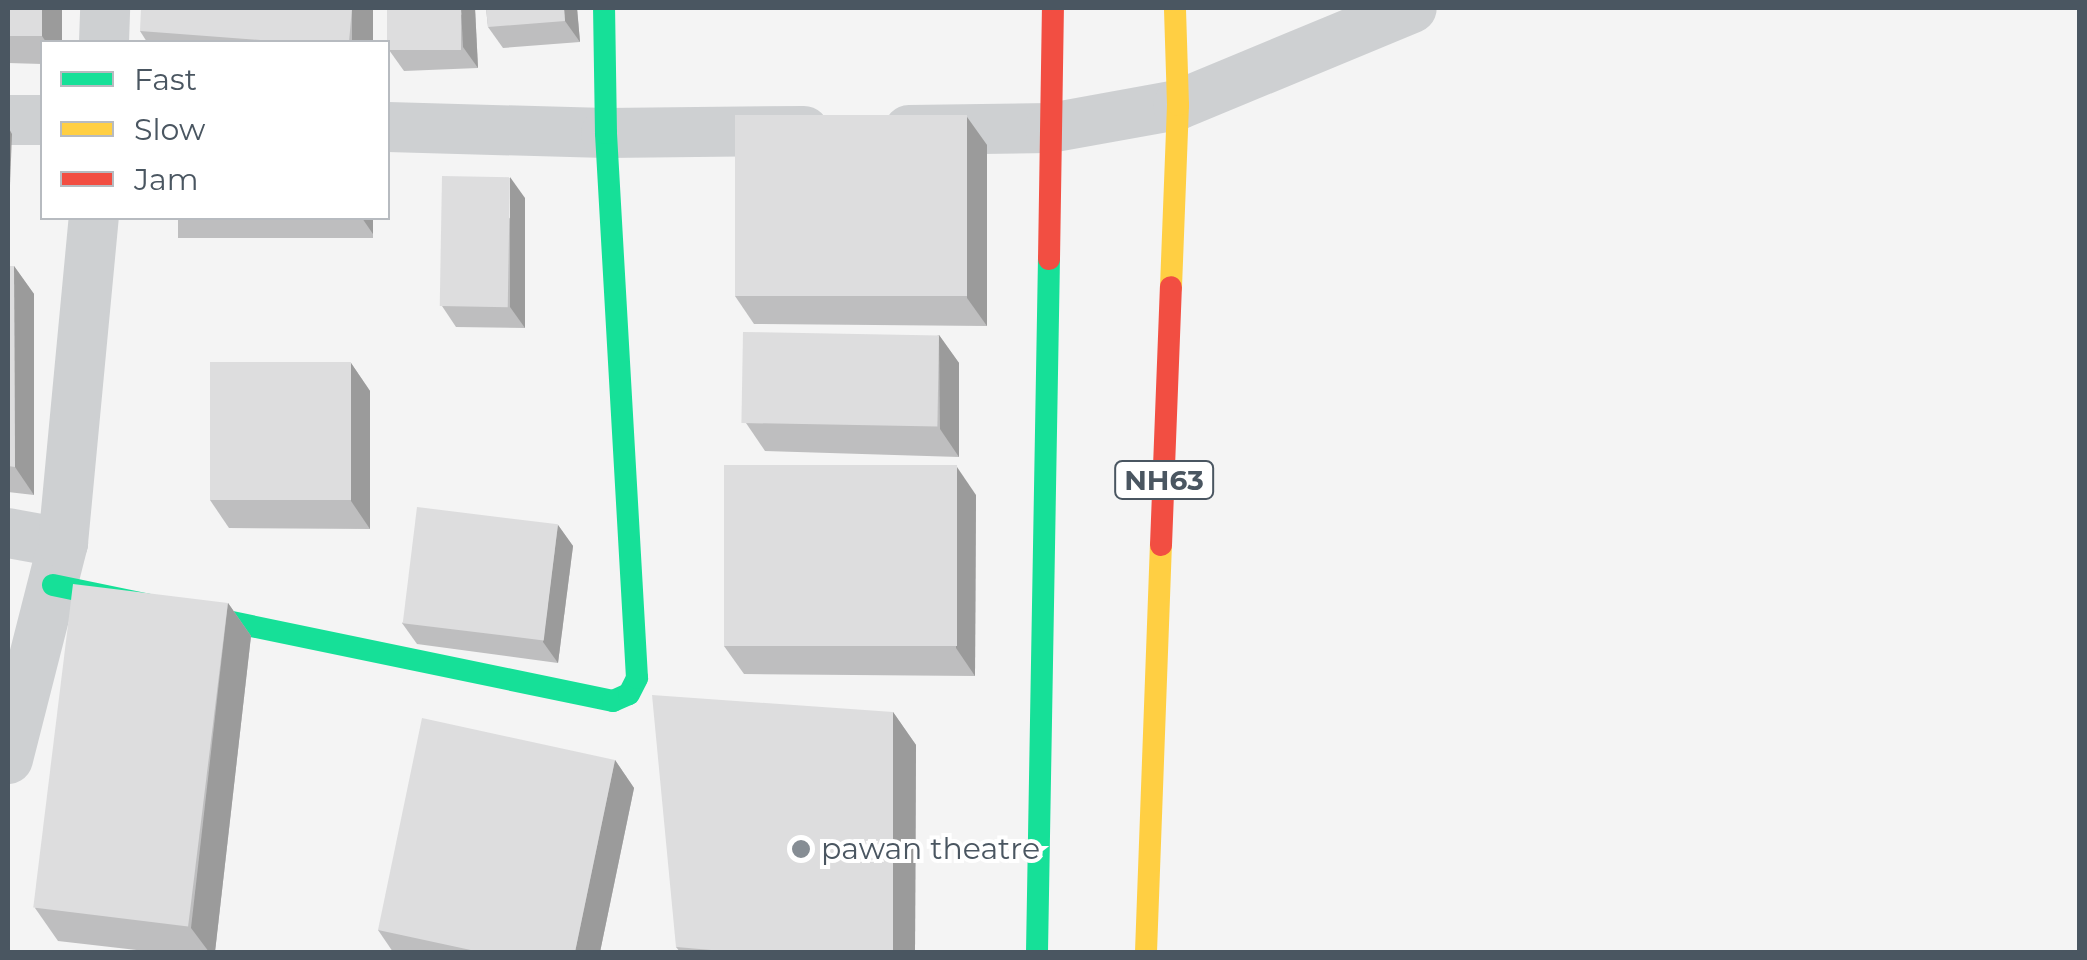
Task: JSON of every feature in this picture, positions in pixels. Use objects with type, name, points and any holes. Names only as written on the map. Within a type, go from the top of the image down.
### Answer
[{"type":"main road","points":[[58,564],[613,701],[629,694],[637,678],[606,134],[604,8]]},
{"type":"main road","points":[[1037,952],[1053,8]]},
{"type":"main road","name":"NH63","points":[[1146,952],[1178,106],[1175,8]]},
{"type":"street","points":[[104,40],[105,8]]},
{"type":"street","points":[[390,127],[606,134],[1050,128],[1178,106],[1412,8]]},
{"type":"street","points":[[8,120],[40,120]]},
{"type":"street","points":[[8,758],[58,564],[94,220]]},
{"type":"street","points":[[8,533],[58,564]]},
{"type":"building","points":[[8,8],[42,8],[42,36],[8,36]]},
{"type":"building","points":[[141,8],[352,8],[349,40],[259,40],[140,31]]},
{"type":"building","points":[[387,8],[461,8],[461,50],[390,50]]},
{"type":"building","points":[[486,8],[564,8],[565,21],[488,27]]},
{"type":"building","points":[[735,115],[967,115],[967,296],[735,296]]},
{"type":"building","points":[[442,176],[510,177],[508,307],[440,306]]},
{"type":"building","points":[[8,266],[14,266],[15,467],[8,466]]},
{"type":"building","points":[[743,332],[939,335],[937,426],[741,423]]},
{"type":"building","points":[[210,362],[351,362],[351,500],[210,500]]},
{"type":"building","points":[[724,465],[957,465],[957,646],[724,646]]},
{"type":"building","points":[[417,507],[558,524],[544,640],[403,623]]},
{"type":"building","points":[[73,584],[228,603],[188,927],[33,908]]},
{"type":"building","name":"pawan theatre","points":[[652,695],[893,712],[893,952],[735,952],[676,947]]},
{"type":"building","points":[[422,718],[615,760],[575,952],[480,952],[378,930]]},
{"type":"traffic: fast","points":[[53,585],[613,701],[629,694],[637,678],[606,133],[604,8]]},
{"type":"traffic: fast","points":[[1037,952],[1049,259]]},
{"type":"traffic: slow","points":[[1171,287],[1178,105],[1175,8]]},
{"type":"traffic: slow","points":[[1146,952],[1161,545]]},
{"type":"traffic: jam","points":[[1049,259],[1053,8]]},
{"type":"traffic: jam","points":[[1161,545],[1171,287]]},
{"type":"place","name":"pawan theatre","points":[[801,849]]}]
